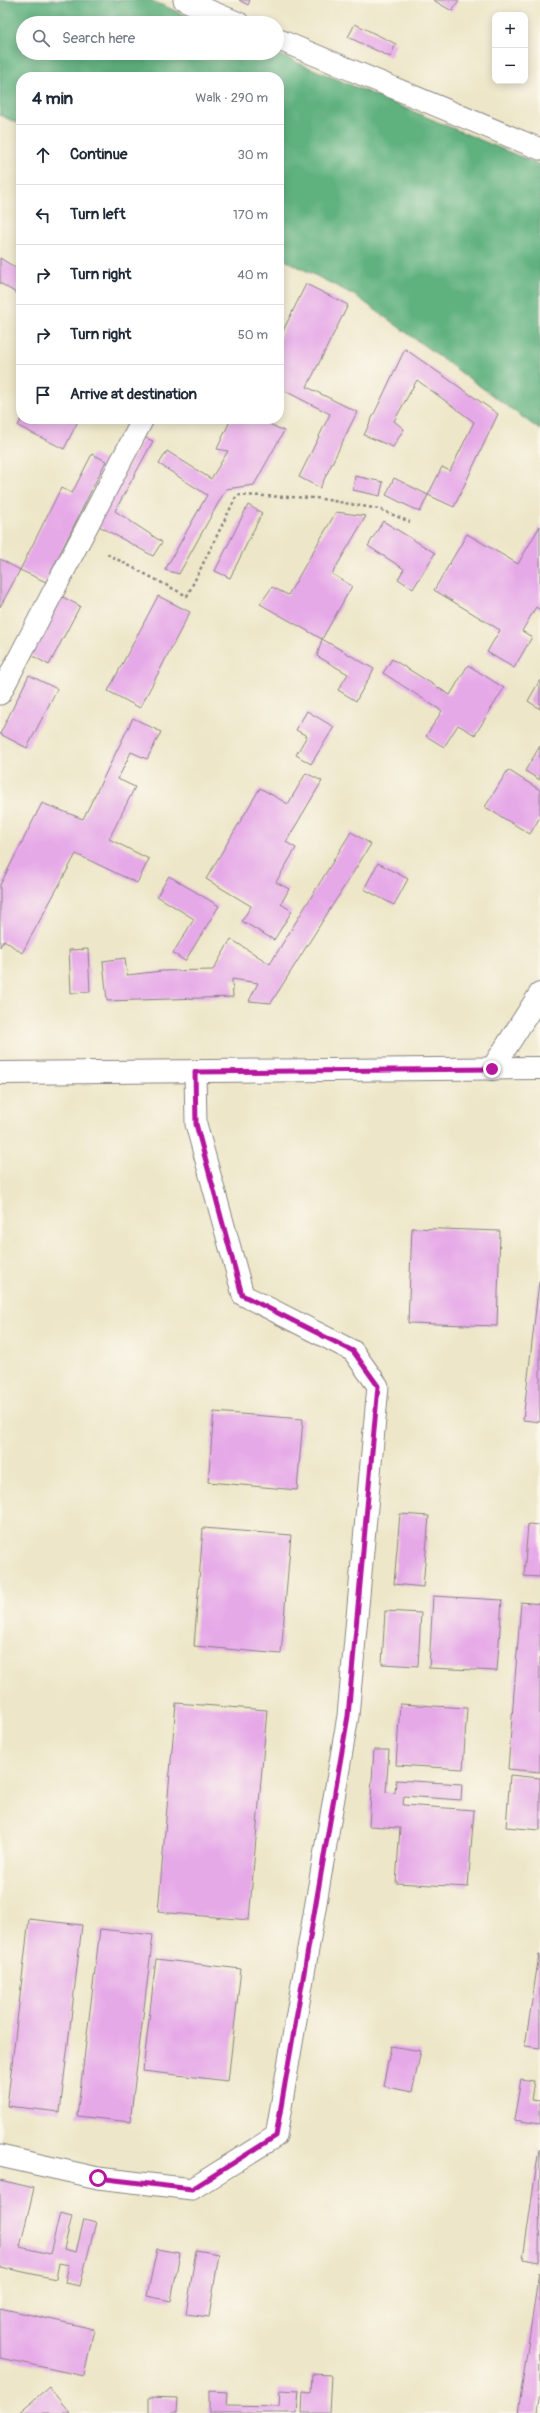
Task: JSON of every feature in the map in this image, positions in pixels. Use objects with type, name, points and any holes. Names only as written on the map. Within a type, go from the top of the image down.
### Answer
[{"type":"main road","points":[[492,1069],[540,994]]},
{"type":"main road","points":[[0,1073],[540,1068]]},
{"type":"lane","points":[[184,0],[222,16]]},
{"type":"lane","points":[[284,42],[540,149]]},
{"type":"lane","points":[[0,694],[140,424]]},
{"type":"lane","points":[[0,2156],[98,2178],[192,2189],[276,2136],[348,1716],[378,1386],[353,1351],[242,1295],[196,1124],[195,1072]]},
{"type":"path","points":[[80,540],[187,596],[237,495],[316,498],[379,509],[410,522]]},
{"type":"green space","points":[[0,0],[150,0],[188,16],[16,16],[16,60],[284,60],[284,57],[540,165],[540,430],[356,296],[284,260],[284,72],[16,72],[16,123],[0,115]]},
{"type":"building","points":[[239,0],[250,0],[248,5]]},
{"type":"building","points":[[433,0],[459,0],[452,11]]},
{"type":"building","points":[[355,24],[396,44],[390,57],[348,37]]},
{"type":"building","points":[[0,258],[16,268],[16,293],[0,283]]},
{"type":"building","points":[[306,284],[348,305],[307,387],[357,412],[320,488],[299,477],[330,414],[284,391],[284,329]]},
{"type":"building","points":[[405,349],[498,414],[454,507],[428,495],[442,467],[450,471],[474,422],[417,380],[394,421],[404,429],[393,447],[364,435]]},
{"type":"building","points":[[19,424],[76,424],[64,449],[18,426]]},
{"type":"building","points":[[229,424],[269,424],[284,431],[254,485],[226,489],[179,574],[165,570],[207,495],[159,464],[167,451],[211,479],[228,451],[217,449]]},
{"type":"building","points":[[144,437],[153,441],[115,511],[162,542],[153,556],[97,525]]},
{"type":"building","points":[[92,454],[106,461],[46,582],[20,570],[61,488],[72,493]]},
{"type":"building","points":[[355,476],[383,482],[380,496],[353,490]]},
{"type":"building","points":[[394,478],[428,495],[420,512],[386,495]]},
{"type":"building","points":[[248,505],[262,513],[230,578],[215,571]]},
{"type":"building","points":[[336,512],[366,516],[332,574],[352,586],[322,639],[260,604],[272,587],[288,595]]},
{"type":"building","points":[[383,521],[435,553],[413,589],[398,579],[404,569],[368,546]]},
{"type":"building","points":[[540,526],[540,610],[536,607],[522,631],[532,637],[514,668],[487,652],[500,630],[434,590],[467,534],[518,564]]},
{"type":"building","points":[[0,559],[20,570],[0,607]]},
{"type":"building","points":[[61,596],[80,606],[49,665],[31,655]]},
{"type":"building","points":[[158,596],[190,612],[140,708],[108,691]]},
{"type":"building","points":[[322,639],[374,669],[356,701],[338,690],[348,674],[317,656]]},
{"type":"building","points":[[392,659],[450,695],[468,665],[504,688],[475,735],[458,725],[444,747],[426,736],[442,711],[383,673]]},
{"type":"building","points":[[29,675],[57,689],[27,748],[0,734]]},
{"type":"building","points":[[540,680],[540,709],[528,701]]},
{"type":"building","points":[[307,711],[334,727],[311,764],[296,755],[307,736],[296,730]]},
{"type":"building","points":[[133,718],[161,732],[147,759],[131,752],[118,779],[135,787],[109,839],[149,859],[137,883],[76,854],[22,953],[4,940],[0,947],[0,885],[42,803],[83,819]]},
{"type":"building","points":[[540,746],[540,780],[525,771]]},
{"type":"building","points":[[508,770],[540,790],[540,817],[530,834],[485,807]]},
{"type":"building","points":[[306,773],[322,781],[286,842],[296,848],[276,882],[289,889],[281,904],[292,911],[274,940],[242,921],[251,906],[206,879],[260,788],[288,804]]},
{"type":"building","points":[[351,832],[371,844],[271,1003],[249,1001],[258,983],[232,979],[233,997],[107,1001],[103,961],[125,958],[127,975],[162,971],[213,970],[231,939],[270,964]]},
{"type":"building","points":[[378,863],[408,879],[394,905],[364,889]]},
{"type":"building","points":[[169,876],[219,906],[185,961],[173,953],[194,919],[157,896]]},
{"type":"building","points":[[88,949],[90,992],[71,993],[69,950]]},
{"type":"building","points":[[412,1228],[500,1231],[497,1326],[408,1323]]},
{"type":"building","points":[[540,1282],[540,1422],[523,1420]]},
{"type":"building","points":[[214,1412],[303,1419],[297,1490],[208,1482]]},
{"type":"building","points":[[400,1514],[429,1516],[423,1587],[394,1584]]},
{"type":"building","points":[[528,1524],[540,1525],[540,1577],[524,1576]]},
{"type":"building","points":[[203,1528],[291,1535],[281,1654],[194,1646]]},
{"type":"building","points":[[433,1596],[502,1600],[497,1671],[429,1668]]},
{"type":"building","points":[[521,1602],[540,1604],[540,1772],[508,1769]]},
{"type":"building","points":[[385,1611],[421,1613],[418,1666],[382,1664]]},
{"type":"building","points":[[176,1703],[267,1710],[249,1920],[158,1912]]},
{"type":"building","points":[[400,1704],[467,1708],[463,1769],[396,1765]]},
{"type":"building","points":[[374,1750],[389,1750],[386,1792],[395,1793],[396,1780],[462,1784],[461,1800],[404,1796],[403,1805],[474,1810],[468,1887],[396,1883],[400,1828],[369,1826]]},
{"type":"building","points":[[510,1775],[540,1778],[540,1830],[506,1827]]},
{"type":"building","points":[[29,1919],[82,1925],[60,2112],[7,2106]]},
{"type":"building","points":[[100,1929],[153,1935],[130,2122],[77,2116]]},
{"type":"building","points":[[540,1955],[540,2048],[525,2046]]},
{"type":"building","points":[[156,1959],[241,1969],[228,2081],[143,2071]]},
{"type":"building","points":[[391,2046],[421,2051],[412,2092],[383,2086]]},
{"type":"building","points":[[521,2079],[534,2081],[531,2100],[540,2101],[540,2124],[514,2120]]},
{"type":"building","points":[[540,2149],[539,2262],[523,2259]]},
{"type":"building","points":[[0,2180],[34,2188],[20,2247],[50,2254],[60,2213],[72,2216],[64,2249],[76,2252],[84,2219],[96,2222],[80,2286],[65,2283],[69,2265],[59,2263],[56,2279],[0,2267]]},
{"type":"building","points":[[157,2249],[180,2253],[171,2301],[147,2296]]},
{"type":"building","points":[[196,2250],[219,2254],[209,2317],[186,2314]]},
{"type":"building","points":[[539,2272],[540,2392],[537,2413],[518,2413]]},
{"type":"building","points":[[0,2308],[94,2329],[84,2376],[0,2358]]},
{"type":"building","points":[[312,2374],[331,2375],[329,2413],[302,2413],[303,2392],[311,2393]]},
{"type":"building","points":[[49,2387],[70,2413],[18,2413]]},
{"type":"building","points":[[280,2390],[299,2391],[297,2413],[209,2413],[209,2391],[228,2392],[227,2406],[279,2407]]},
{"type":"building","points":[[149,2397],[178,2398],[177,2413],[149,2413]]},
{"type":"route","points":[[98,2178],[192,2189],[276,2136],[348,1716],[378,1386],[353,1351],[242,1295],[196,1124],[195,1072],[492,1069]]}]
